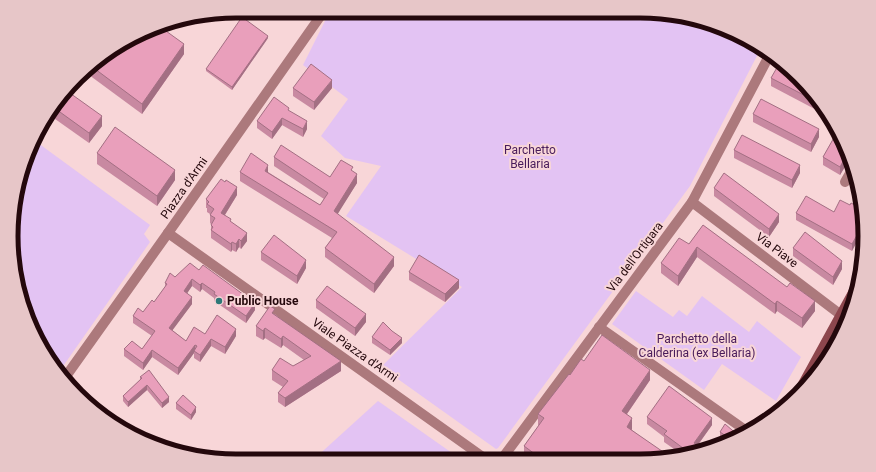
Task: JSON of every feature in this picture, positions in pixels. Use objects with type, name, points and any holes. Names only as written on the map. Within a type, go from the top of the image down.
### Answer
[{"type":"main road","points":[[810,373],[841,320]]},
{"type":"street","name":"Piazza d'Armi","points":[[67,374],[319,18]]},
{"type":"street","name":"Via dell'Ortigara","points":[[504,454],[692,202],[767,59]]},
{"type":"street","points":[[844,182],[849,174]]},
{"type":"street","name":"Via Piave","points":[[692,202],[842,316]]},
{"type":"street","name":"Viale Piazza d'Armi","points":[[168,233],[480,454]]},
{"type":"street","points":[[599,327],[743,428]]},
{"type":"green space","name":"Parchetto Bellaria","points":[[326,18],[654,18],[696,25],[736,40],[758,53],[690,186],[496,449],[381,367],[462,287],[346,216],[381,166],[345,158],[321,136],[348,99],[303,65]]},
{"type":"green space","points":[[39,143],[150,225],[144,234],[150,242],[62,368],[40,332],[30,306],[22,279],[18,250],[18,222],[22,193],[25,180]]},
{"type":"green space","name":"Parchetto della Calderina (ex Bellaria)","points":[[636,291],[673,317],[679,310],[687,316],[702,296],[749,332],[757,321],[801,357],[776,401],[722,364],[704,390],[612,324]]},
{"type":"green space","points":[[378,401],[453,454],[320,454]]},
{"type":"building","points":[[241,18],[268,36],[232,87],[206,69]]},
{"type":"building","points":[[165,30],[184,44],[142,104],[95,69],[127,47],[140,40]]},
{"type":"building","points":[[311,64],[332,80],[314,102],[293,88]]},
{"type":"building","points":[[777,67],[808,98],[771,78]]},
{"type":"building","points":[[71,94],[102,116],[89,133],[58,111]]},
{"type":"building","points":[[274,97],[289,108],[288,110],[307,121],[303,129],[282,118],[272,132],[257,121]]},
{"type":"building","points":[[761,99],[819,129],[811,144],[753,114]]},
{"type":"building","points":[[115,127],[175,170],[157,196],[97,153]]},
{"type":"building","points":[[742,135],[800,165],[792,180],[734,150]]},
{"type":"building","points":[[834,137],[844,160],[840,167],[823,157]]},
{"type":"building","points":[[281,145],[330,177],[341,160],[353,167],[351,170],[357,174],[334,211],[394,257],[374,284],[325,248],[337,232],[240,172],[251,153],[268,165],[265,171],[320,205],[328,193],[274,157]]},
{"type":"building","points":[[724,173],[779,214],[769,229],[714,188]]},
{"type":"building","points":[[221,179],[225,182],[226,180],[237,187],[221,213],[231,219],[230,221],[247,233],[241,241],[239,239],[236,244],[232,242],[231,244],[211,230],[213,227],[211,225],[215,218],[210,215],[214,209],[207,204],[209,202],[206,199]]},
{"type":"building","points":[[806,196],[834,212],[840,200],[850,205],[851,203],[856,205],[858,233],[852,244],[796,213]]},
{"type":"building","points":[[703,225],[787,287],[790,283],[815,301],[802,318],[777,301],[775,304],[697,247],[678,276],[661,263],[679,238],[689,244]]},
{"type":"building","points":[[805,232],[842,261],[833,277],[793,248]]},
{"type":"building","points":[[274,235],[306,260],[297,276],[261,252]]},
{"type":"building","points":[[419,255],[459,280],[445,294],[409,272]]},
{"type":"building","points":[[190,263],[199,270],[203,265],[255,303],[246,316],[214,294],[215,292],[202,283],[200,285],[192,279],[184,291],[192,297],[169,328],[186,341],[194,327],[205,334],[217,315],[236,329],[225,347],[211,339],[200,355],[194,351],[197,346],[195,345],[178,368],[152,350],[143,363],[124,349],[132,341],[142,349],[155,331],[133,316],[138,308],[143,312],[152,300],[154,302],[167,284],[165,283],[170,273],[175,277]]},
{"type":"building","points":[[327,286],[366,314],[355,328],[316,300]]},
{"type":"building","points":[[270,306],[275,309],[272,313],[341,361],[285,398],[278,393],[288,381],[272,370],[280,358],[293,366],[311,356],[283,336],[281,339],[265,328],[263,331],[256,326]]},
{"type":"building","points":[[383,322],[402,338],[390,350],[372,337]]},
{"type":"building","points":[[602,335],[650,370],[622,411],[632,418],[627,427],[664,453],[654,454],[535,454],[524,446],[544,418],[538,414],[581,359],[584,361]]},
{"type":"building","points":[[149,370],[169,397],[162,403],[147,385],[128,402],[123,396],[142,378],[140,377]]},
{"type":"building","points":[[669,386],[712,418],[694,443],[699,446],[685,450],[664,434],[667,431],[647,417]]},
{"type":"building","points":[[183,395],[196,407],[191,415],[176,403]]},
{"type":"building","points":[[725,424],[735,432],[726,436],[720,432]]},
{"type":"place","name":"Public House","points":[[219,301]]}]
